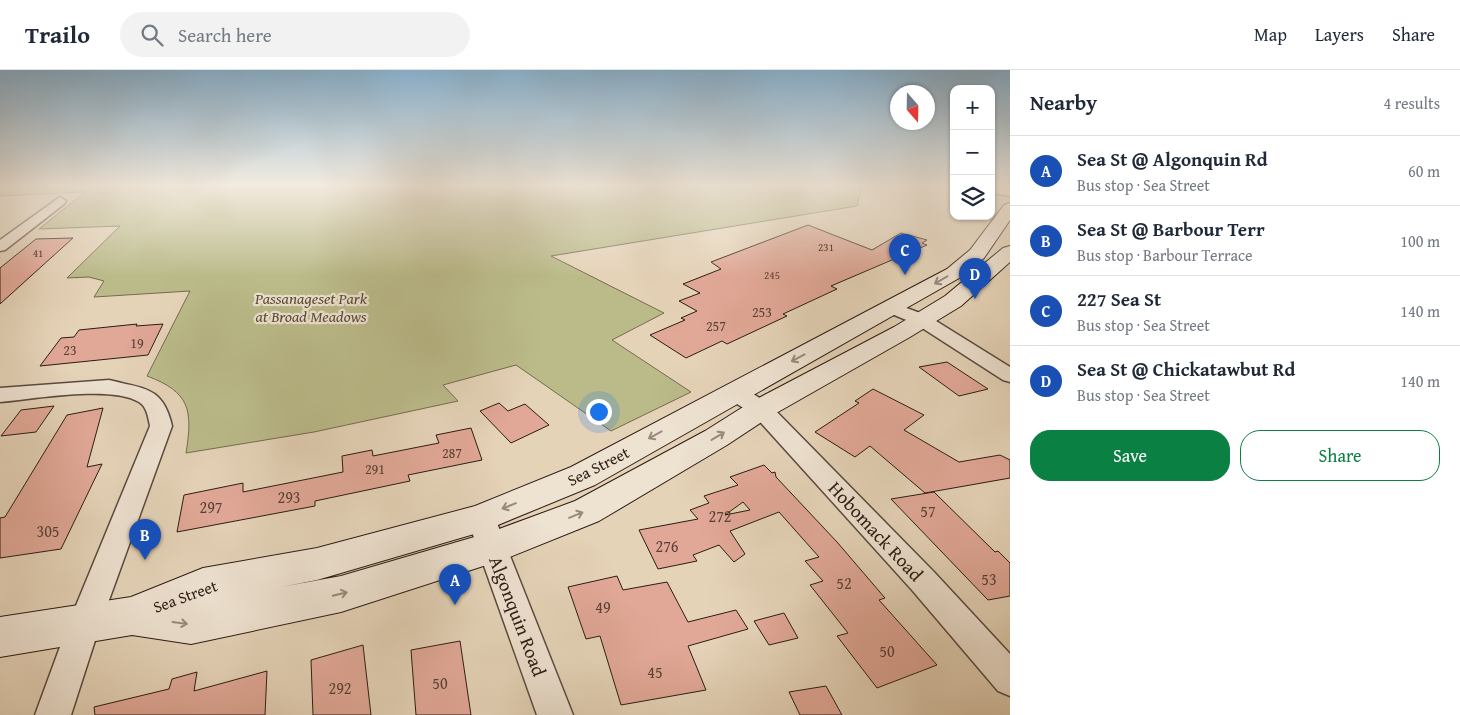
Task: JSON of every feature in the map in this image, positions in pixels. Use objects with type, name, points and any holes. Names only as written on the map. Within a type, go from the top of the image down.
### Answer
[{"type":"main road","name":"Sea Street","points":[[132,616],[192,624],[341,594],[492,548],[588,511],[716,438],[907,314],[977,254],[1005,215]]},
{"type":"main road","name":"Sea Street","points":[[0,637],[132,616],[203,585],[317,564],[481,518],[583,476],[734,392],[907,314],[953,301],[1010,252]]},
{"type":"street","points":[[0,247],[42,215]]},
{"type":"street","points":[[907,314],[1010,376]]},
{"type":"street","points":[[0,396],[109,386],[147,397],[158,408],[161,426],[84,625],[53,715]]},
{"type":"street","name":"Hobomack Road","points":[[734,392],[761,409],[923,581],[1010,679]]},
{"type":"street","name":"Algonquin Road","points":[[481,518],[556,715]]},
{"type":"green space","name":"Passanageset Park at Broad Meadows","points":[[56,215],[801,215],[551,256],[664,313],[612,340],[691,392],[611,431],[516,365],[443,385],[458,401],[314,432],[186,453],[189,425],[185,404],[172,389],[147,376],[190,291],[94,297],[104,281],[89,277],[67,278],[120,226],[39,229]]},
{"type":"building","points":[[808,225],[872,250],[901,233],[927,240],[922,243],[927,245],[831,286],[837,289],[783,314],[787,316],[727,344],[722,341],[686,358],[650,335],[685,320],[681,318],[697,311],[679,301],[700,293],[683,284],[721,269],[711,262]]},
{"type":"building","points":[[73,238],[0,304],[0,268],[36,239]]},
{"type":"building","points":[[137,324],[136,326],[163,324],[148,355],[40,366],[61,338],[74,337],[79,330]]},
{"type":"building","points":[[947,362],[988,389],[959,396],[919,367]]},
{"type":"building","points":[[873,389],[924,415],[904,430],[959,462],[1000,455],[1010,460],[1010,478],[925,493],[870,446],[855,457],[815,432],[859,403],[855,401]]},
{"type":"building","points":[[499,403],[508,411],[525,404],[549,425],[511,443],[480,411]]},
{"type":"building","points":[[54,406],[36,432],[1,436],[21,410]]},
{"type":"building","points":[[103,408],[87,467],[102,464],[61,549],[0,558],[0,518],[5,517],[67,415]]},
{"type":"building","points":[[471,428],[482,460],[408,475],[410,481],[315,501],[315,506],[177,532],[184,495],[243,483],[243,492],[343,472],[342,456],[372,450],[373,456],[439,443],[436,435]]},
{"type":"building","points":[[764,465],[772,473],[775,472],[776,477],[837,542],[885,598],[879,600],[937,665],[877,688],[837,636],[848,633],[810,585],[823,581],[805,561],[819,557],[779,512],[730,531],[745,554],[734,562],[719,545],[693,555],[697,561],[658,569],[639,530],[698,519],[690,510],[709,503],[704,496],[738,485],[730,477]],"holes":[[[743,502],[750,510],[725,515]]]},
{"type":"building","points":[[934,492],[995,552],[998,551],[1010,563],[1010,596],[988,600],[891,499]]},
{"type":"building","points":[[617,576],[623,590],[667,582],[688,622],[736,610],[748,629],[688,646],[706,690],[621,705],[600,636],[586,639],[568,587]]},
{"type":"building","points":[[784,613],[798,638],[769,645],[754,621]]},
{"type":"building","points":[[460,641],[471,715],[416,715],[411,650]]},
{"type":"building","points":[[363,645],[371,715],[313,715],[311,660]]},
{"type":"building","points":[[267,671],[265,715],[95,715],[94,707],[169,689],[172,679],[197,672],[194,691]]},
{"type":"building","points":[[826,686],[842,715],[800,715],[789,692]]},
{"type":"place","name":"227 Sea St","points":[[905,275]]},
{"type":"place","name":"Sea St @ Chickatawbut Rd","points":[[975,299]]},
{"type":"place","name":"Sea St @ Barbour Terr","points":[[145,560]]},
{"type":"place","name":"Sea St @ Algonquin Rd","points":[[455,605]]}]
